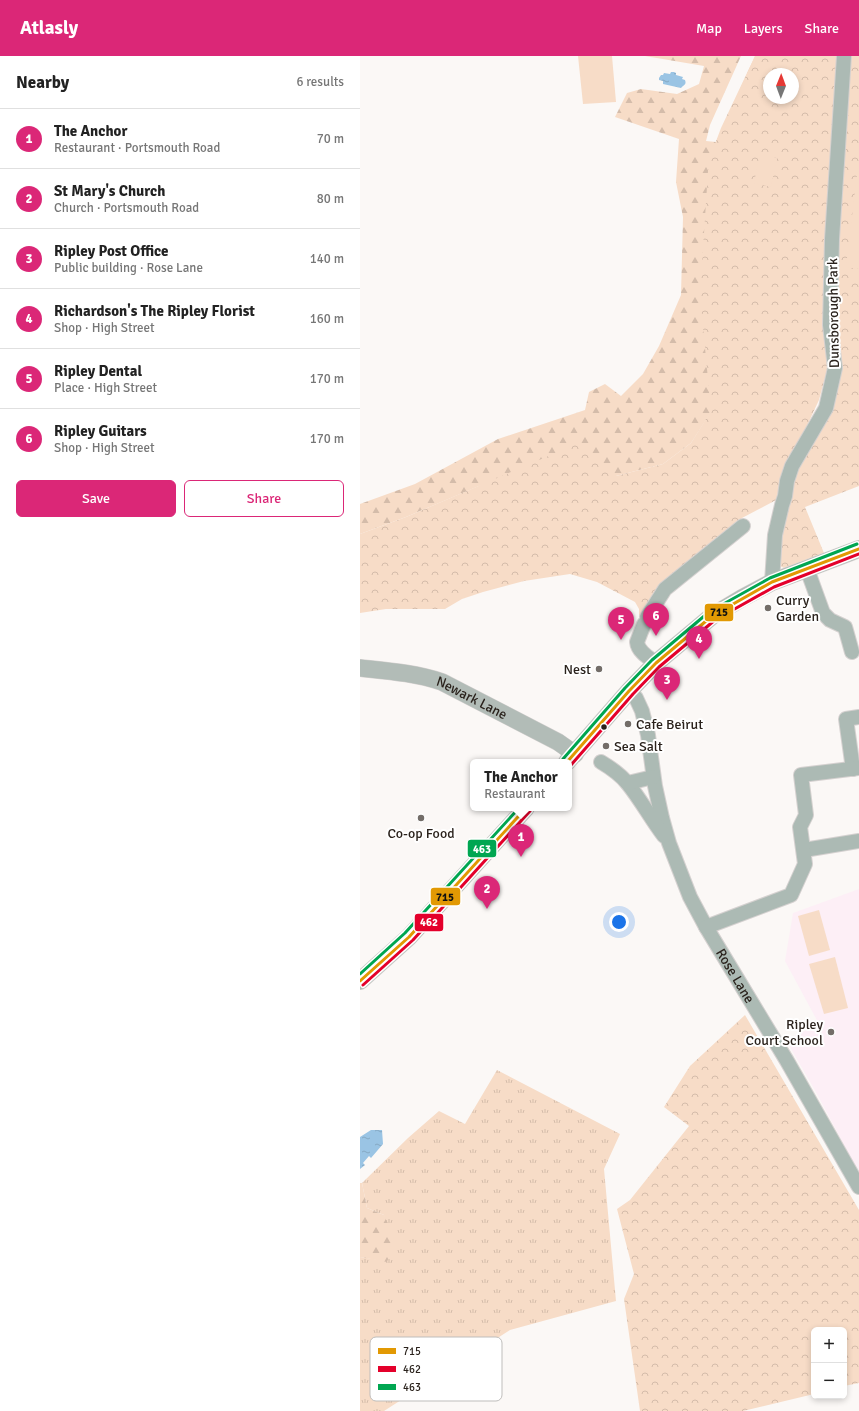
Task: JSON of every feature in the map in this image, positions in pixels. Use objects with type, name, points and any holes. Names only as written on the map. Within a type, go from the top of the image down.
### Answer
[{"type":"main road","points":[[571,758],[629,691],[656,663],[712,616],[772,582],[859,549]]},
{"type":"main road","name":"Newark Lane","points":[[360,668],[412,674],[442,682],[558,742],[571,758]]},
{"type":"main road","points":[[360,981],[409,937],[523,811]]},
{"type":"street","name":"Dunsborough Park","points":[[772,582],[775,535],[785,496],[787,481],[792,466],[826,408],[835,368],[830,325],[832,239],[844,56]]},
{"type":"street","points":[[656,663],[647,656],[637,642],[646,620],[665,589],[742,526]]},
{"type":"street","points":[[807,569],[823,613],[830,620],[845,627],[852,652]]},
{"type":"street","name":"Rose Lane","points":[[629,691],[639,702],[644,717],[648,735],[653,777],[662,818],[682,879],[706,927],[787,1061],[859,1187]]},
{"type":"street","points":[[706,927],[790,895],[805,864],[800,827],[806,815],[801,775],[856,769],[846,719],[859,717]]},
{"type":"street","name":"Rose Lane","points":[[601,762],[628,783],[651,819],[669,843]]},
{"type":"street","points":[[628,783],[653,777]]},
{"type":"street","points":[[804,850],[859,841]]},
{"type":"shaded area","name":"Ripley Court School","points":[[859,889],[859,1171],[786,1040],[819,1024],[785,961],[793,913]]},
{"type":"green space","points":[[578,56],[612,56],[616,102],[583,104]]},
{"type":"green space","points":[[645,56],[741,56],[710,125],[706,141],[716,142],[755,56],[780,68],[763,68],[764,104],[711,412],[691,443],[663,464],[616,476],[479,486],[406,517],[360,534],[360,504],[415,484],[498,439],[585,410],[589,392],[605,384],[621,396],[643,374],[659,346],[681,295],[683,217],[676,182],[679,139],[615,117],[627,93],[641,89],[677,94],[699,84],[704,66]]},
{"type":"green space","points":[[755,56],[842,56],[826,344],[827,370],[819,400],[796,449],[780,498],[742,518],[645,616],[639,615],[639,609],[635,602],[597,582],[570,574],[524,581],[483,592],[462,599],[445,609],[386,609],[360,613],[360,534],[406,517],[579,443],[616,476],[663,464],[691,443],[711,411],[700,295],[708,171],[712,152],[721,128]]},
{"type":"green space","points":[[847,56],[859,56],[859,486],[805,507],[824,553],[784,568],[778,565],[778,535],[791,478],[832,405],[836,281]]},
{"type":"green space","points":[[760,154],[777,158],[771,187],[754,183]]},
{"type":"green space","points":[[859,166],[859,269],[846,267]]},
{"type":"green space","points":[[819,910],[830,950],[809,956],[798,916]]},
{"type":"green space","points":[[835,957],[848,1008],[824,1014],[809,964]]},
{"type":"green space","points":[[745,1015],[859,1210],[859,1383],[847,1385],[847,1327],[811,1327],[811,1395],[743,1411],[640,1411],[624,1299],[634,1274],[617,1209],[630,1200],[689,1126],[664,1107],[690,1066]]},
{"type":"green space","points":[[497,1070],[620,1134],[604,1169],[616,1301],[510,1330],[499,1337],[370,1337],[370,1401],[400,1401],[384,1411],[360,1411],[360,1257],[387,1261],[384,1215],[367,1208],[362,1183],[408,1138],[439,1111],[465,1124]]},
{"type":"green space","points":[[360,1183],[362,1183],[367,1208],[384,1215],[395,1240],[387,1262],[360,1257]]},
{"type":"water","points":[[671,72],[683,77],[682,79],[685,80],[685,84],[681,88],[663,84],[663,81],[659,80],[661,75],[664,73],[670,74]]},
{"type":"water","points":[[371,1130],[382,1130],[383,1144],[371,1158],[369,1156],[363,1163],[365,1165],[360,1169],[360,1137]]},
{"type":"transit line","name":"463","points":[[563,759],[625,688],[652,660],[709,612],[770,578],[857,544]]},
{"type":"transit line","name":"715","points":[[570,759],[629,691],[656,663],[712,616],[772,582],[859,549]]},
{"type":"transit line","name":"462","points":[[572,764],[633,694],[659,667],[715,620],[774,587],[859,554]]},
{"type":"transit line","name":"463","points":[[360,974],[405,933],[516,811]]},
{"type":"transit line","name":"715","points":[[360,981],[409,937],[523,811]]},
{"type":"transit line","name":"462","points":[[363,985],[413,940],[530,811]]},
{"type":"place","name":"Curry Garden","points":[[768,608]]},
{"type":"place","name":"Ripley Guitars","points":[[656,636]]},
{"type":"place","name":"Ripley Dental","points":[[621,640]]},
{"type":"place","name":"Richardson's The Ripley Florist","points":[[699,659]]},
{"type":"place","name":"Nest","points":[[599,669]]},
{"type":"place","name":"Ripley Post Office","points":[[667,700]]},
{"type":"place","name":"Cafe Beirut","points":[[628,724]]},
{"type":"place","name":"Sea Salt","points":[[606,746]]},
{"type":"place","name":"Co-op Food","points":[[421,818]]},
{"type":"place","name":"The Anchor","points":[[521,857]]},
{"type":"place","name":"St Mary's Church","points":[[487,909]]},
{"type":"place","name":"Ripley Court School","points":[[831,1032]]}]
